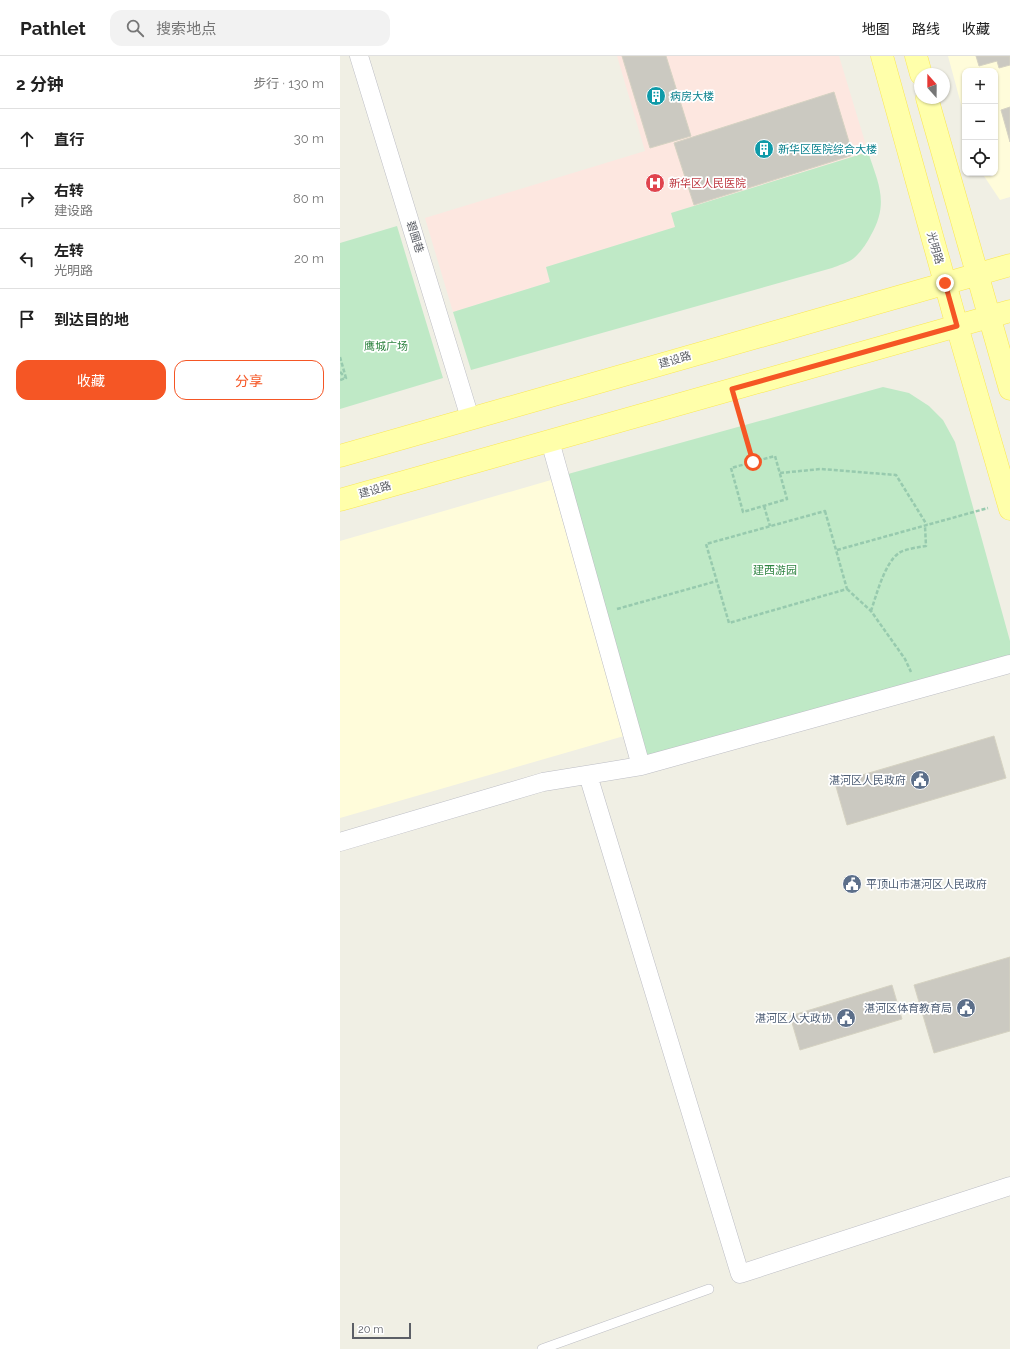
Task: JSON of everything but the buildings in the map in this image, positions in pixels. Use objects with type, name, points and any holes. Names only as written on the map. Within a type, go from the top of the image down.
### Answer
[{"type":"main road","name":"光明路","points":[[882,56],[1009,506]]},
{"type":"main road","points":[[916,56],[919,68]]},
{"type":"main road","points":[[929,104],[977,274],[1000,314],[1010,389]]},
{"type":"main road","name":"建设路","points":[[340,456],[1010,265]]},
{"type":"main road","name":"建设路","points":[[340,500],[1000,314]]},
{"type":"street","name":"碧圃巷","points":[[359,56],[470,418]]},
{"type":"street","points":[[550,441],[641,766]]},
{"type":"street","points":[[340,842],[543,782],[641,766],[1010,664]]},
{"type":"street","points":[[588,775],[740,1274],[1010,1186]]},
{"type":"lane","points":[[542,1349],[709,1289]]},
{"type":"path","points":[[340,357],[346,378]]},
{"type":"path","points":[[340,372],[346,378]]},
{"type":"path","points":[[340,380],[346,378]]},
{"type":"path","points":[[732,389],[753,462]]},
{"type":"path","points":[[775,456],[787,499],[743,512],[731,468],[753,462],[775,456]]},
{"type":"path","points":[[780,473],[821,469],[896,475],[926,526],[926,546],[899,552],[888,566],[877,591],[871,611]]},
{"type":"path","points":[[764,506],[770,526]]},
{"type":"path","points":[[837,550],[1009,506]]},
{"type":"path","points":[[847,589],[729,623],[706,544],[825,511],[847,589],[871,611],[905,659],[918,689]]},
{"type":"path","points":[[599,614],[717,581]]},
{"type":"shaded area","name":"新华区人民医院","points":[[617,56],[839,56],[868,152],[672,213],[676,227],[546,267],[550,282],[453,312],[425,218],[645,151]]},
{"type":"shaded area","points":[[948,56],[1010,56],[1010,197],[1000,200],[984,176],[998,176],[998,68],[962,68],[962,108]]},
{"type":"shaded area","points":[[551,480],[624,736],[340,818],[340,541]]},
{"type":"green space","points":[[868,152],[879,184],[881,203],[880,213],[866,244],[857,256],[849,261],[832,268],[471,370],[453,312],[550,282],[546,267],[675,227],[671,213]]},
{"type":"green space","name":"鹰城广场","points":[[397,226],[443,378],[340,409],[340,243]]},
{"type":"green space","name":"建西游园","points":[[883,387],[909,393],[929,406],[943,420],[955,442],[1010,641],[1010,659],[647,759],[568,474]]},
{"type":"place","name":"病房大楼","points":[[656,96]]},
{"type":"place","name":"新华区医院综合大楼","points":[[764,149]]},
{"type":"place","name":"新华区人民医院","points":[[655,183]]},
{"type":"place","name":"湛河区人民政府","points":[[920,780]]},
{"type":"place","name":"平顶山市湛河区人民政府","points":[[852,884]]},
{"type":"place","name":"湛河区体育教育局","points":[[966,1008]]},
{"type":"place","name":"湛河区人大政协","points":[[846,1018]]},
{"type":"route","points":[[753,462],[732,389],[957,326],[945,283]]}]
